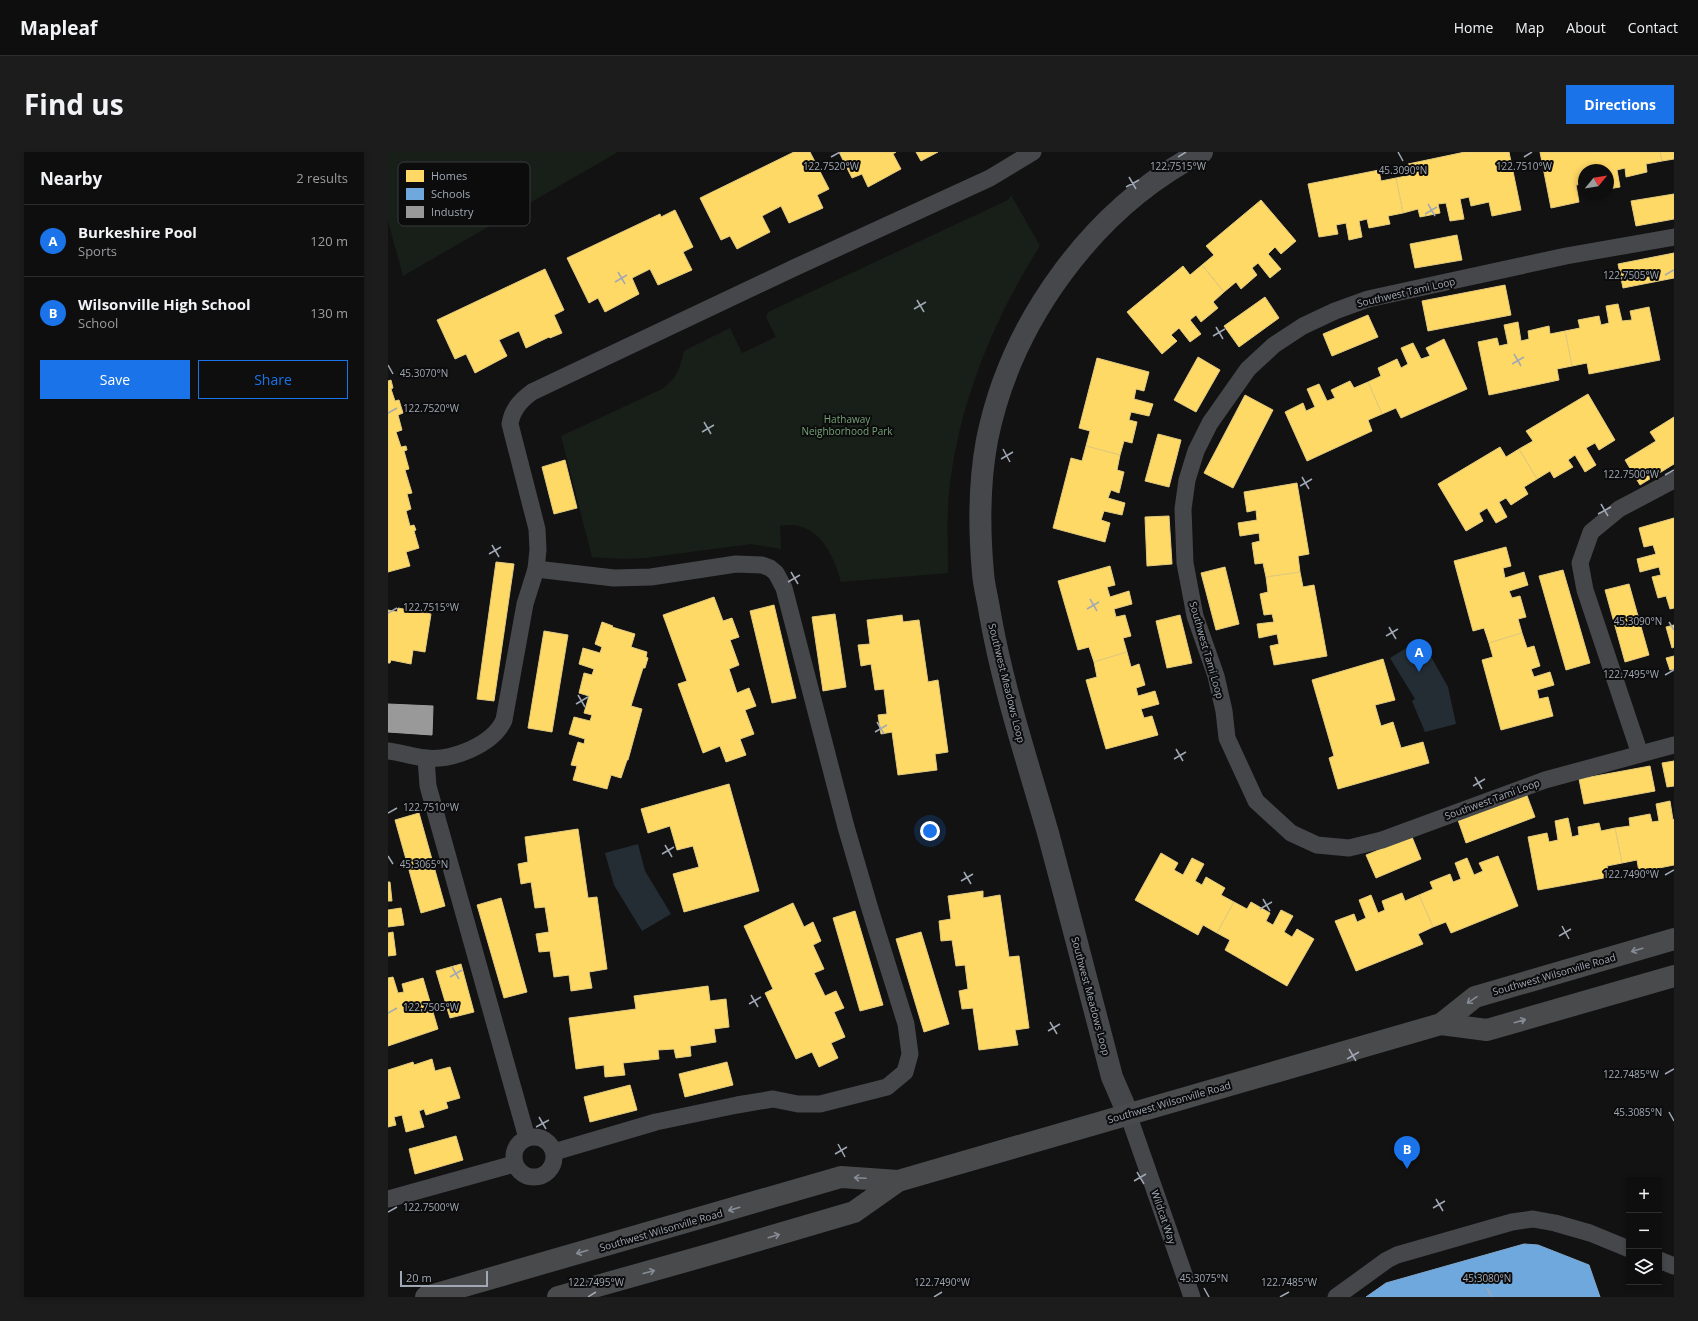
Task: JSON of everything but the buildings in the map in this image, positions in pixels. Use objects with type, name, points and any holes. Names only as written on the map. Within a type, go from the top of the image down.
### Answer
[{"type":"main road","name":"Southwest Wilsonville Road","points":[[558,1297],[854,1212],[898,1181],[1441,1024],[1475,997],[1674,940]]},
{"type":"main road","name":"Southwest Wilsonville Road","points":[[1441,1024],[1487,1030],[1674,976]]},
{"type":"main road","name":"Southwest Wilsonville Road","points":[[426,1297],[840,1177],[898,1181]]},
{"type":"street","name":"Southwest Meadows Loop","points":[[1128,1114],[1112,1077],[1049,836],[996,648],[983,575],[980,506],[987,441],[994,413],[1013,358],[1041,304],[1059,277],[1103,226],[1156,180],[1184,161],[1202,152]]},
{"type":"lane","points":[[388,751],[426,758],[465,752],[490,738],[500,728],[504,720],[524,604],[536,569],[538,550],[537,530],[510,424],[514,410],[525,398],[532,392],[789,270],[990,178],[1033,152]]},
{"type":"lane","name":"Southwest Tami Loop","points":[[1674,237],[1566,256],[1368,299],[1335,311],[1304,326],[1274,345],[1248,369],[1210,423],[1196,451],[1187,480],[1183,509],[1185,563],[1195,616],[1216,676],[1224,711],[1227,738],[1256,801],[1291,833],[1317,844],[1349,848],[1382,840],[1545,780],[1674,745]]},
{"type":"lane","points":[[1640,754],[1585,590],[1580,563],[1591,532],[1619,509],[1674,480]]},
{"type":"lane","points":[[536,569],[614,578],[651,577],[736,564],[762,565],[770,568],[776,573],[784,588],[846,827],[906,1024],[910,1054],[905,1072],[887,1087],[820,1104],[798,1104],[773,1099],[737,1105],[656,1122],[554,1152]]},
{"type":"lane","points":[[426,758],[428,786],[527,1138]]},
{"type":"lane","name":"Wildcat Way","points":[[1128,1114],[1192,1297]]},
{"type":"lane","points":[[535,1137],[543,1139],[554,1152],[554,1162],[552,1167],[545,1175],[538,1178],[526,1176],[518,1170],[514,1164],[513,1159],[515,1149],[519,1143],[527,1138],[535,1137]]},
{"type":"lane","points":[[388,1199],[514,1164]]},
{"type":"lane","points":[[1336,1297],[1397,1254],[1512,1222],[1533,1219],[1555,1223],[1626,1247]]},
{"type":"lane","points":[[1662,1261],[1674,1266]]},
{"type":"green space","points":[[388,152],[618,152],[530,203],[530,162],[398,162],[398,226],[490,226],[403,276],[388,221]]},
{"type":"green space","name":"Hathaway Neighborhood Park","points":[[1011,195],[1040,246],[1006,305],[978,371],[967,405],[951,473],[948,507],[948,573],[841,582],[833,560],[821,540],[804,528],[793,525],[780,526],[781,549],[751,544],[645,558],[623,559],[592,557],[561,436],[662,389],[675,377],[684,351],[730,328],[742,353],[776,337],[766,317],[768,312],[1008,200]]},
{"type":"shaded area","points":[[1421,639],[1448,687],[1456,724],[1425,732],[1412,701],[1415,699],[1390,658]]},
{"type":"shaded area","points":[[638,844],[645,871],[671,914],[642,931],[614,885],[605,853]]},
{"type":"place","name":"Burkeshire Pool","points":[[1419,672]]},
{"type":"place","name":"Wilsonville High School","points":[[1407,1169]]}]
